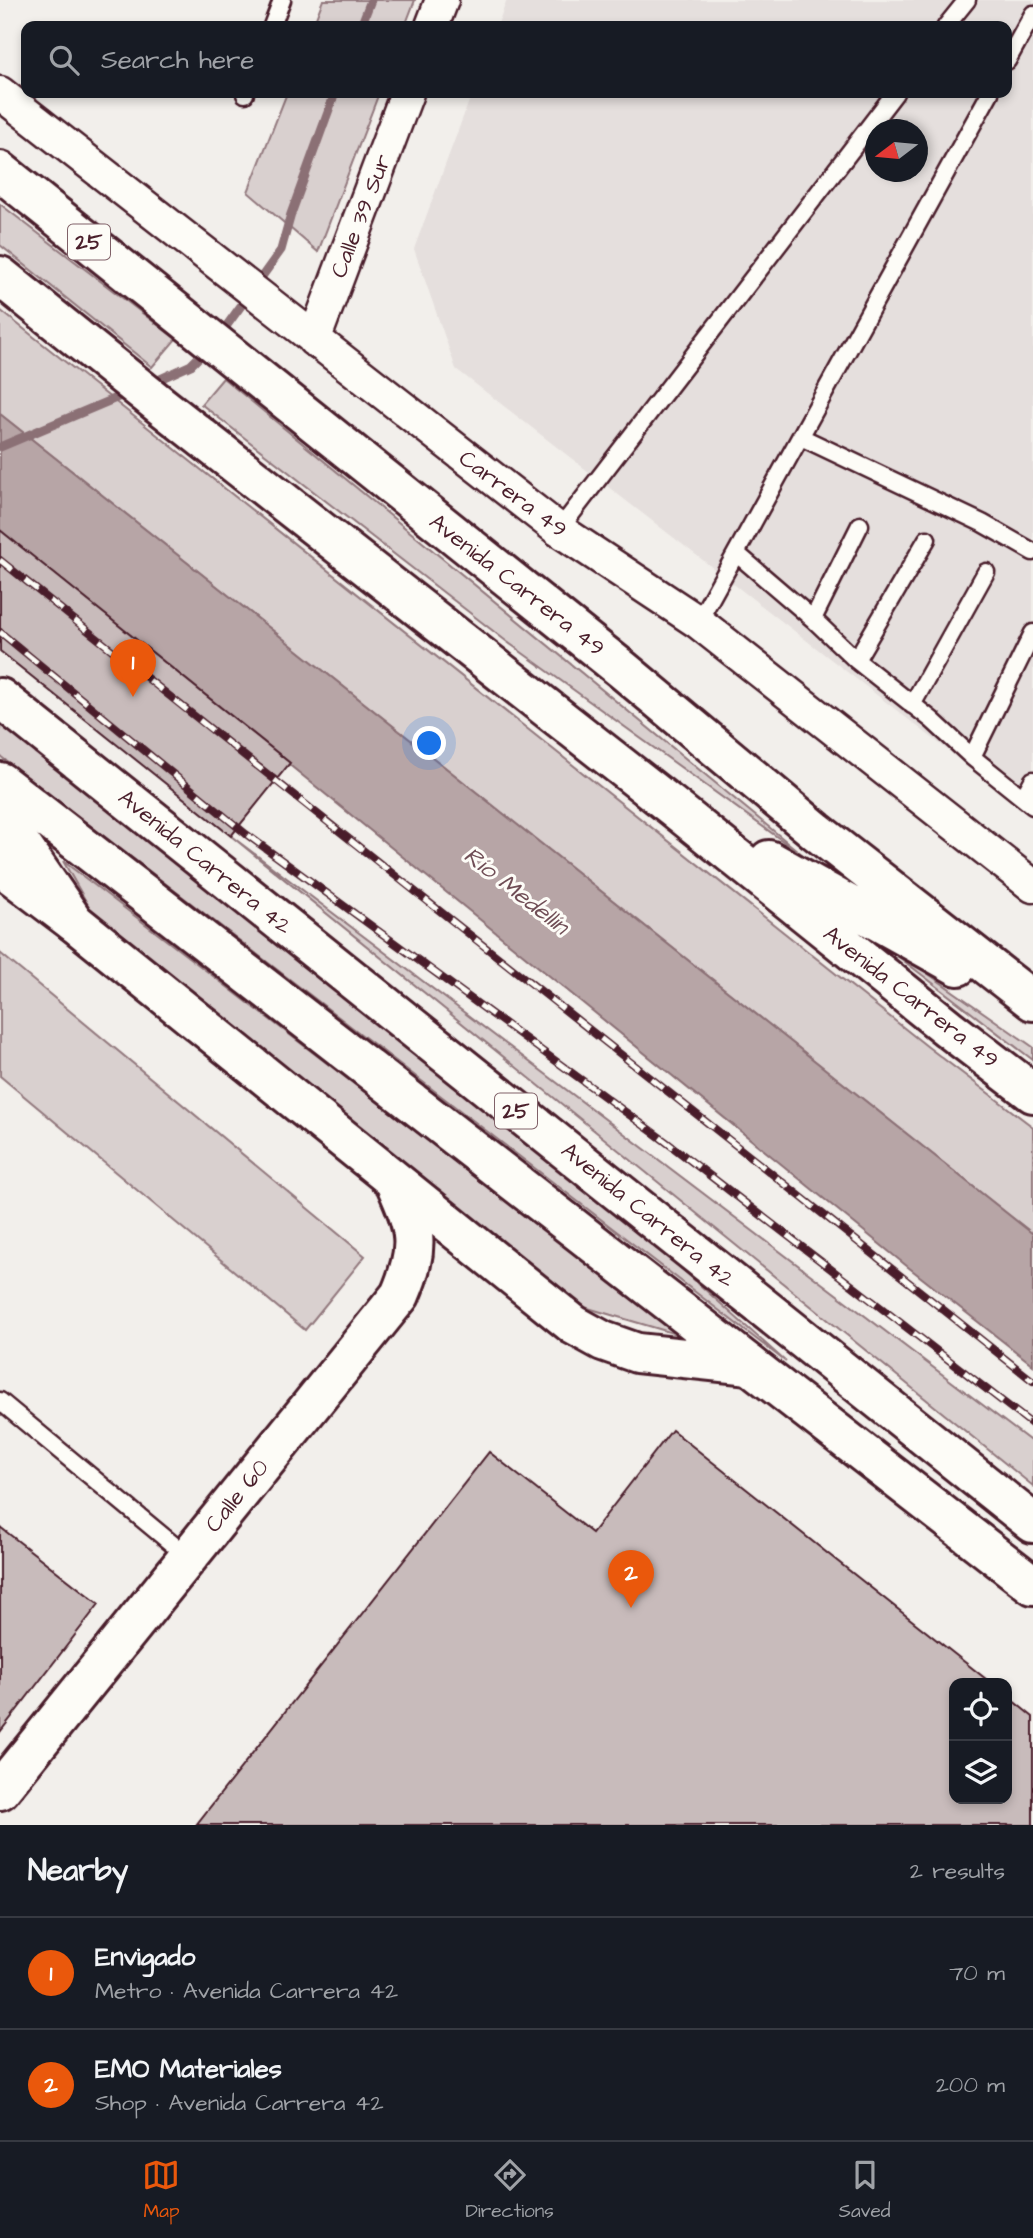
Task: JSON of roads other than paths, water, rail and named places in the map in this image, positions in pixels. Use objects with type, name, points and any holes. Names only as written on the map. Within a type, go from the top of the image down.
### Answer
[{"type":"main road","name":"Avenida Carrera 49","points":[[0,171],[623,670],[816,831],[1033,1001]]},
{"type":"main road","name":"Avenida Carrera 49","points":[[0,276],[1033,1093]]},
{"type":"main road","name":"Avenida Carrera 42","points":[[0,698],[1033,1523]]},
{"type":"main road","name":"25","points":[[0,782],[1033,1585]]},
{"type":"main road","points":[[673,807],[1033,1008]]},
{"type":"main road","points":[[0,814],[74,922]]},
{"type":"main road","points":[[0,866],[74,922],[574,1325],[603,1341],[637,1353],[750,1365]]},
{"type":"main road","name":"Calle 60","points":[[0,1790],[400,1295],[412,1269],[414,1243],[410,1216],[395,1182]]},
{"type":"street","points":[[434,21],[442,0]]},
{"type":"street","name":"Carrera 49","points":[[0,93],[559,530],[698,622],[1033,886]]},
{"type":"street","name":"Calle 39 Sur","points":[[314,340],[405,98]]},
{"type":"lane","points":[[274,21],[282,0]]},
{"type":"lane","points":[[951,21],[967,0]]},
{"type":"lane","points":[[1012,52],[1033,14]]},
{"type":"lane","points":[[559,530],[891,98]]},
{"type":"lane","points":[[698,622],[987,98]]},
{"type":"lane","points":[[801,436],[982,523],[1033,552]]},
{"type":"lane","points":[[813,619],[860,525]]},
{"type":"lane","points":[[856,660],[927,539]]},
{"type":"lane","points":[[736,553],[856,660],[1028,802],[1033,780]]},
{"type":"lane","points":[[912,705],[986,572]]},
{"type":"lane","points":[[972,757],[1033,633]]},
{"type":"lane","points":[[0,1401],[188,1557]]},
{"type":"water","name":"Río Medellín","points":[[0,414],[1033,1234],[1033,1365],[908,1267],[0,530]]},
{"type":"waterway","points":[[363,21],[371,0]]},
{"type":"waterway","points":[[220,335],[281,250],[291,214],[333,98]]},
{"type":"waterway","points":[[149,384],[191,365],[208,348]]},
{"type":"waterway","points":[[0,447],[130,392]]},
{"type":"railway","points":[[0,560],[1033,1381]]},
{"type":"railway","points":[[0,632],[246,834],[665,1141],[1033,1425]]},
{"type":"place","name":"Envigado","points":[[133,697]]},
{"type":"place","name":"EMO Materiales","points":[[631,1608]]}]
